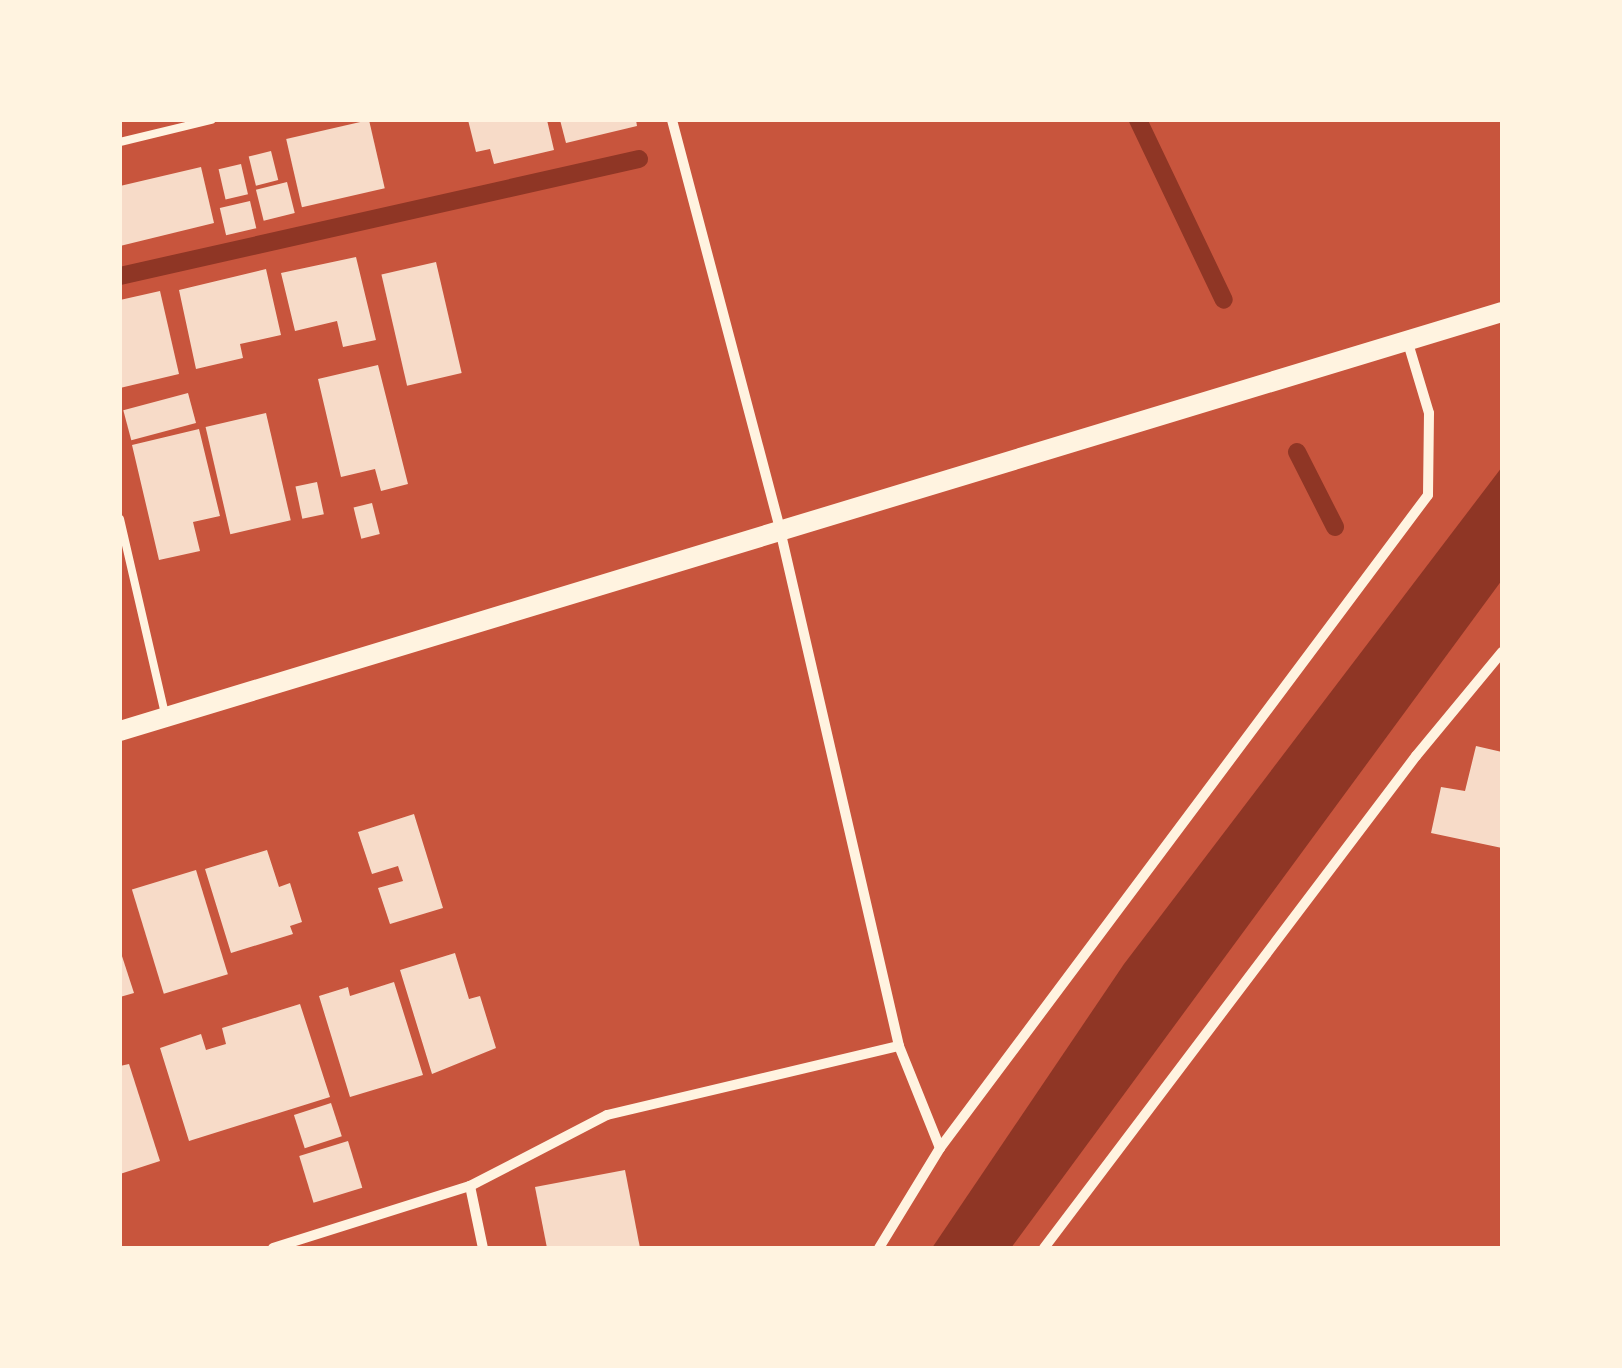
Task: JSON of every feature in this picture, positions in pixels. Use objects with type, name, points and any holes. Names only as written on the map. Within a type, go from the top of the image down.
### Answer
[{"type":"main road","points":[[120,732],[1502,312]]},
{"type":"street","points":[[672,120],[781,534],[899,1046],[940,1148]]},
{"type":"street","points":[[879,1248],[940,1148],[1428,495],[1430,413],[1408,343]]},
{"type":"street","points":[[1044,1248],[1416,756],[1502,652]]},
{"type":"street","points":[[272,1248],[470,1186],[608,1114],[899,1046]]},
{"type":"street","points":[[470,1186],[483,1248]]},
{"type":"lane","points":[[120,142],[211,120]]},
{"type":"lane","points":[[120,519],[166,717]]},
{"type":"shaded area","points":[[1502,467],[1502,580],[1011,1248],[932,1248],[1124,964]]},
{"type":"building","points":[[369,120],[385,188],[302,207],[286,139]]},
{"type":"building","points":[[468,120],[547,120],[554,150],[494,164],[490,149],[476,152]]},
{"type":"building","points":[[560,120],[636,120],[637,126],[566,143]]},
{"type":"building","points":[[271,151],[278,180],[256,186],[249,157]]},
{"type":"building","points":[[241,164],[248,194],[226,199],[219,169]]},
{"type":"building","points":[[201,167],[214,223],[120,246],[120,186]]},
{"type":"building","points":[[287,182],[295,213],[264,221],[256,190]]},
{"type":"building","points":[[250,201],[256,228],[226,235],[220,208]]},
{"type":"building","points":[[356,257],[376,340],[343,347],[337,321],[295,331],[281,273]]},
{"type":"building","points":[[436,262],[462,373],[407,386],[381,275]]},
{"type":"building","points":[[266,269],[281,335],[240,344],[243,358],[196,369],[179,290]]},
{"type":"building","points":[[160,291],[179,374],[120,388],[120,300]]},
{"type":"building","points":[[378,365],[408,484],[381,491],[375,469],[341,477],[318,379]]},
{"type":"building","points":[[188,393],[196,423],[131,440],[123,410]]},
{"type":"building","points":[[266,413],[291,520],[230,534],[206,427]]},
{"type":"building","points":[[199,429],[220,516],[193,522],[200,551],[159,560],[132,445]]},
{"type":"building","points":[[317,482],[324,514],[302,519],[295,487]]},
{"type":"building","points":[[372,503],[380,534],[361,539],[354,508]]},
{"type":"building","points":[[1476,746],[1502,752],[1502,848],[1431,833],[1441,787],[1465,791]]},
{"type":"building","points":[[414,814],[443,908],[390,924],[378,888],[403,881],[398,866],[372,874],[358,832]]},
{"type":"building","points":[[267,850],[279,887],[290,883],[302,922],[290,926],[293,934],[231,953],[205,869]]},
{"type":"building","points":[[196,870],[228,974],[164,994],[132,890]]},
{"type":"building","points":[[120,950],[134,993],[120,997]]},
{"type":"building","points":[[455,953],[469,999],[480,996],[496,1048],[432,1074],[400,970]]},
{"type":"building","points":[[394,982],[423,1075],[350,1097],[319,996],[348,987],[350,996]]},
{"type":"building","points":[[300,1004],[330,1097],[189,1141],[160,1048],[201,1034],[206,1050],[226,1044],[222,1028]]},
{"type":"building","points":[[129,1064],[160,1161],[120,1174],[120,1066]]},
{"type":"building","points":[[331,1103],[342,1136],[305,1148],[294,1115]]},
{"type":"building","points":[[348,1141],[362,1188],[314,1203],[299,1156]]},
{"type":"building","points":[[625,1170],[640,1248],[547,1248],[535,1187]]},
{"type":"waterway","points":[[1138,120],[1224,300]]},
{"type":"waterway","points":[[120,276],[639,159]]},
{"type":"waterway","points":[[1297,452],[1335,527]]}]
